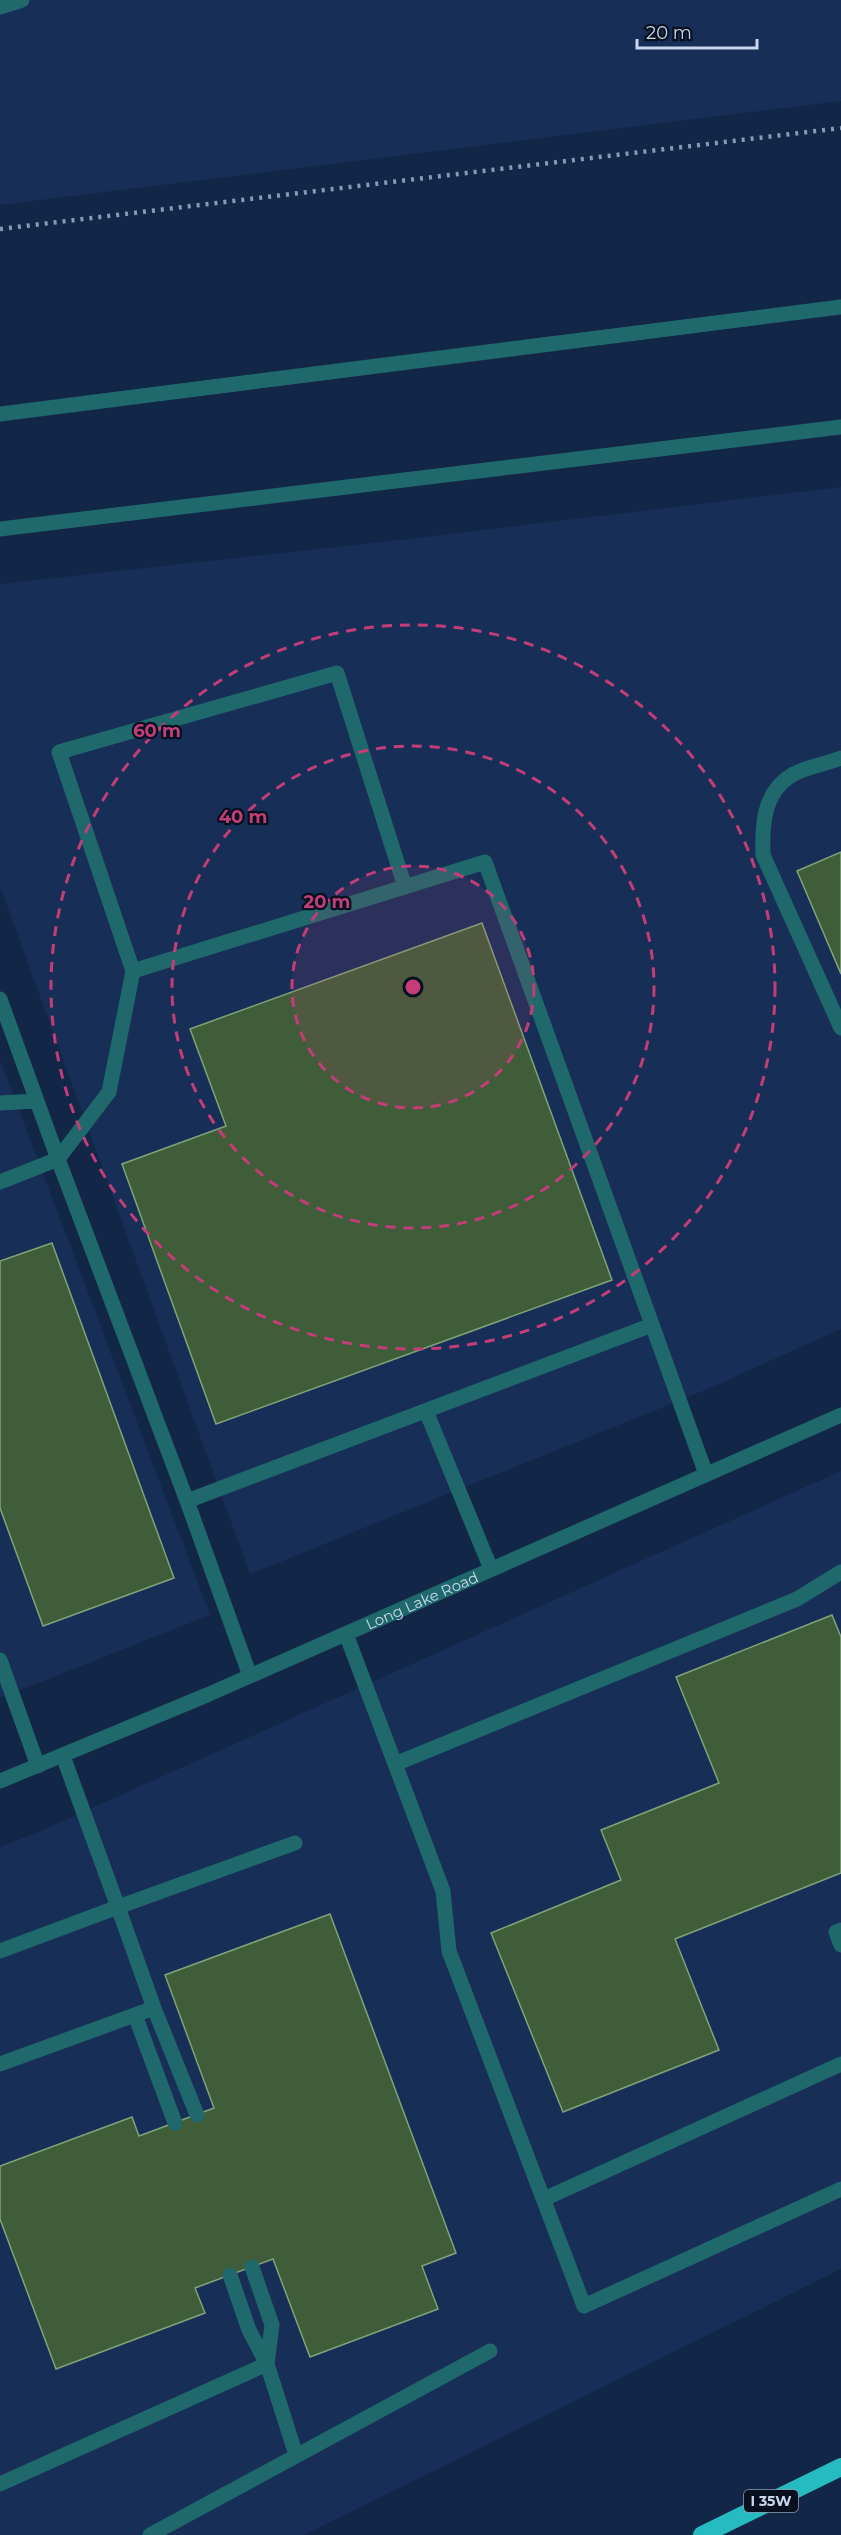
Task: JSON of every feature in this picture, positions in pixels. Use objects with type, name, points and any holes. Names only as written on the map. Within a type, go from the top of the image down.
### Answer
[{"type":"highway","name":"I 35W","points":[[702,2535],[841,2467]]},
{"type":"street","points":[[0,7],[22,0]]},
{"type":"street","points":[[0,414],[841,307]]},
{"type":"street","points":[[0,529],[841,427]]},
{"type":"street","points":[[0,1182],[58,1159],[109,1092],[133,971],[59,752],[337,673],[405,887]]},
{"type":"street","points":[[841,758],[792,775],[773,791],[762,825],[763,855],[841,1028]]},
{"type":"street","points":[[133,971],[485,862],[706,1474]]},
{"type":"street","points":[[0,999],[250,1676]]},
{"type":"street","points":[[0,1103],[37,1101]]},
{"type":"street","points":[[187,1501],[652,1325]]},
{"type":"street","points":[[426,1411],[491,1569]]},
{"type":"street","name":"Long Lake Road","points":[[0,1781],[250,1676],[841,1415]]},
{"type":"street","points":[[395,1764],[797,1599],[841,1572]]},
{"type":"street","points":[[346,1634],[443,1891],[449,1951],[584,2306],[841,2189]]},
{"type":"street","points":[[0,1660],[38,1766]]},
{"type":"street","points":[[63,1756],[154,2008],[197,2115]]},
{"type":"street","points":[[0,1951],[295,1843]]},
{"type":"street","points":[[841,1930],[836,1932],[841,1945]]},
{"type":"street","points":[[0,2064],[154,2008]]},
{"type":"street","points":[[135,2015],[175,2123]]},
{"type":"street","points":[[543,2199],[841,2064]]},
{"type":"street","points":[[252,2267],[272,2325],[267,2364]]},
{"type":"street","points":[[230,2275],[249,2330],[267,2364],[296,2455]]},
{"type":"street","points":[[150,2535],[490,2351]]},
{"type":"street","points":[[0,2484],[267,2364]]},
{"type":"shaded area","points":[[0,0],[841,0],[841,101],[0,205]]},
{"type":"shaded area","points":[[841,487],[841,1329],[710,1388],[250,1574],[0,886],[0,584],[400,540]]},
{"type":"shaded area","points":[[0,1060],[210,1615],[0,1698]]},
{"type":"shaded area","points":[[841,1471],[841,2269],[304,2535],[0,2535],[0,1847],[34,1834]]},
{"type":"building","points":[[841,852],[841,974],[797,871]]},
{"type":"building","points":[[482,923],[612,1280],[216,1424],[122,1164],[226,1126],[190,1029]]},
{"type":"building","points":[[52,1243],[174,1578],[43,1626],[0,1508],[0,1261]]},
{"type":"building","points":[[832,1615],[841,1637],[841,1873],[675,1939],[719,2050],[563,2112],[491,1933],[621,1880],[601,1830],[719,1783],[676,1677]]},
{"type":"building","points":[[330,1914],[456,2253],[422,2266],[438,2309],[310,2357],[273,2259],[195,2288],[205,2313],[56,2369],[0,2219],[0,2166],[132,2117],[139,2136],[214,2108],[165,1975]]},
{"type":"railway","points":[[0,229],[841,128]]}]
